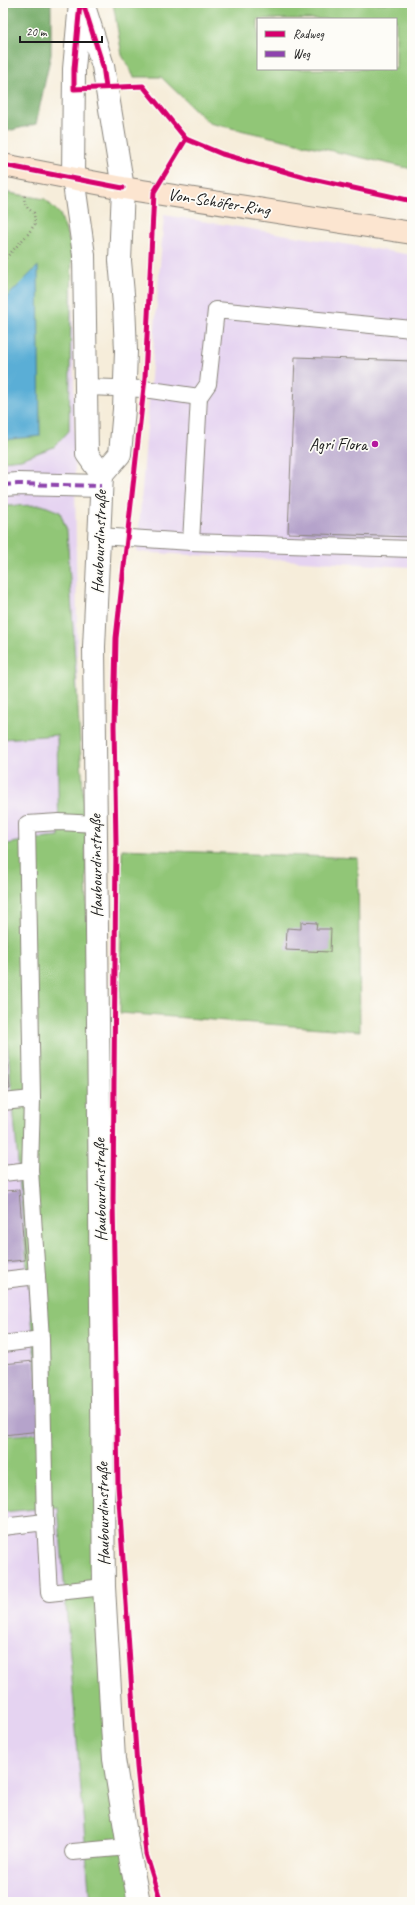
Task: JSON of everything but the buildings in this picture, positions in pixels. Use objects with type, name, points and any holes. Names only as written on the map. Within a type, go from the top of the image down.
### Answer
[{"type":"main road","name":"Von-Schöfer-Ring","points":[[3,165],[73,177],[123,188],[412,233]]},
{"type":"street","name":"Haubourdinstraße","points":[[82,3],[74,69],[73,177],[84,255],[87,454],[101,481],[94,648],[104,1588],[114,1759],[128,1847],[139,1902]]},
{"type":"street","name":"Haubourdinstraße","points":[[82,3],[103,66],[123,188],[120,261],[124,305],[125,388],[120,454],[101,481]]},
{"type":"street","points":[[3,485],[101,481]]},
{"type":"lane","points":[[191,542],[199,397],[208,384],[216,310],[412,329]]},
{"type":"lane","points":[[86,387],[125,388],[199,397]]},
{"type":"lane","points":[[99,536],[191,542],[412,549]]},
{"type":"lane","points":[[96,824],[59,822],[27,824],[32,1099],[30,1170],[41,1339],[48,1593],[104,1588]]},
{"type":"lane","points":[[3,1102],[32,1099]]},
{"type":"lane","points":[[3,1173],[30,1170]]},
{"type":"lane","points":[[3,1280],[37,1276]]},
{"type":"lane","points":[[3,1344],[41,1339]]},
{"type":"lane","points":[[3,1526],[46,1522]]},
{"type":"lane","points":[[73,1852],[128,1847]]},
{"type":"path","points":[[3,261],[28,234],[35,224],[34,213],[27,208],[24,201],[29,170]]},
{"type":"shaded area","points":[[3,191],[45,199],[60,214],[72,249],[92,1760],[120,1902],[3,1902]]},
{"type":"shaded area","points":[[164,215],[412,255],[412,567],[137,552]]},
{"type":"green space","points":[[3,3],[51,3],[51,54],[36,124],[4,132]]},
{"type":"green space","points":[[113,3],[412,3],[412,169],[209,123],[161,77],[134,77],[122,55]]},
{"type":"green space","points":[[3,192],[45,199],[60,214],[72,249],[69,431],[54,447],[21,459],[3,461]]},
{"type":"green space","points":[[42,505],[60,512],[67,531],[85,823],[104,1587],[139,1902],[90,1902],[58,1507],[3,1512],[3,1436],[42,1433],[3,993],[3,845],[27,840],[59,837],[57,735],[3,739],[3,506]]},
{"type":"green space","points":[[122,849],[358,858],[360,1031],[120,1013]]},
{"type":"water","points":[[38,266],[40,436],[3,440],[3,301]]},
{"type":"marked path","points":[[3,485],[101,486]]},
{"type":"cycle path","points":[[80,3],[74,69],[74,89],[143,86],[186,139],[222,154],[308,178],[412,201]]},
{"type":"cycle path","points":[[83,3],[103,66],[106,87]]},
{"type":"cycle path","points":[[161,1902],[146,1854],[137,1767],[118,1485],[113,1200],[116,843],[114,726],[116,638],[145,378],[154,192],[186,139]]},
{"type":"cycle path","points":[[3,165],[123,188]]},
{"type":"place","name":"Agri Flora","points":[[375,444]]}]
